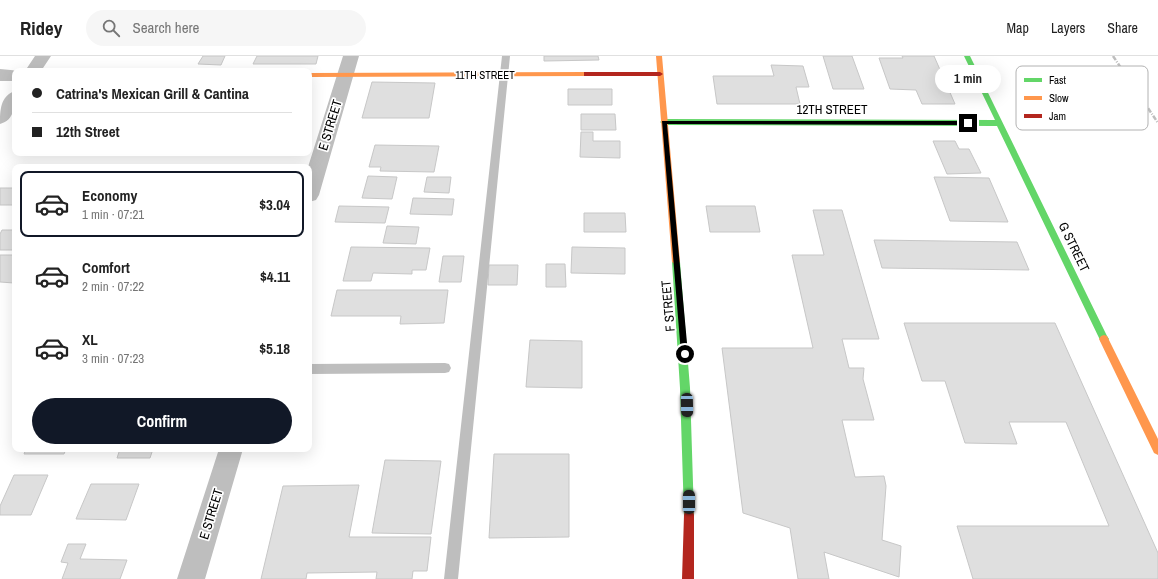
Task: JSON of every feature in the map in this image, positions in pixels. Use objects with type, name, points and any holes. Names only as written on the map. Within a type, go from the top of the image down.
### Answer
[{"type":"street","points":[[35,68],[43,56]]},
{"type":"street","name":"E STREET","points":[[312,185],[352,56]]},
{"type":"street","name":"F STREET","points":[[658,56],[685,366],[689,476],[688,579]]},
{"type":"street","name":"G STREET","points":[[967,56],[1158,450]]},
{"type":"street","points":[[0,74],[12,75]]},
{"type":"street","name":"11TH STREET","points":[[312,75],[660,74]]},
{"type":"street","points":[[0,118],[12,100]]},
{"type":"street","name":"12TH STREET","points":[[664,122],[999,123]]},
{"type":"street","name":"E STREET","points":[[192,579],[230,452]]},
{"type":"lane","points":[[451,579],[506,56]]},
{"type":"lane","points":[[312,369],[445,368]]},
{"type":"building","points":[[203,56],[225,56],[221,65],[198,64]]},
{"type":"building","points":[[257,56],[318,56],[316,64],[253,64]]},
{"type":"building","points":[[544,56],[598,56],[599,60],[544,61]]},
{"type":"building","points":[[823,56],[852,56],[864,89],[833,89]]},
{"type":"building","points":[[902,56],[934,56],[955,104],[922,104],[916,90],[890,89],[879,58],[903,58]]},
{"type":"building","points":[[771,65],[803,66],[809,87],[796,87],[800,104],[717,104],[713,76],[774,76]]},
{"type":"building","points":[[372,82],[435,83],[429,118],[362,118]]},
{"type":"building","points":[[568,89],[612,89],[612,105],[568,105]]},
{"type":"building","points":[[581,114],[615,114],[616,130],[581,130]]},
{"type":"building","points":[[581,132],[593,132],[593,141],[620,141],[620,158],[580,157]]},
{"type":"building","points":[[933,141],[955,141],[959,149],[969,149],[981,173],[947,174]]},
{"type":"building","points":[[375,145],[439,146],[434,172],[380,171],[381,167],[369,167]]},
{"type":"building","points":[[368,176],[397,177],[392,199],[362,198]]},
{"type":"building","points":[[427,177],[451,177],[449,193],[424,192]]},
{"type":"building","points":[[934,177],[989,178],[1008,222],[950,221]]},
{"type":"building","points":[[0,188],[12,188],[12,205],[0,205]]},
{"type":"building","points":[[413,198],[454,199],[452,215],[410,214]]},
{"type":"building","points":[[339,206],[389,207],[385,223],[335,222]]},
{"type":"building","points":[[706,206],[755,206],[760,232],[710,232]]},
{"type":"building","points":[[813,210],[842,210],[879,339],[842,339],[849,368],[864,368],[863,379],[874,420],[842,420],[855,477],[884,476],[886,486],[882,540],[901,546],[899,577],[824,552],[829,579],[798,579],[790,528],[743,513],[722,348],[813,348],[792,255],[824,255]]},
{"type":"building","points":[[584,213],[625,213],[626,232],[584,232]]},
{"type":"building","points":[[387,226],[419,227],[416,244],[383,243]]},
{"type":"building","points":[[2,230],[12,230],[12,250],[0,250],[0,234]]},
{"type":"building","points":[[874,240],[1017,242],[1029,270],[882,268]]},
{"type":"building","points":[[351,247],[430,248],[426,270],[412,270],[412,274],[373,273],[371,281],[343,281]]},
{"type":"building","points":[[572,247],[625,248],[625,274],[571,273]]},
{"type":"building","points":[[0,255],[12,255],[12,283],[0,282]]},
{"type":"building","points":[[443,256],[464,256],[461,282],[439,282]]},
{"type":"building","points":[[546,264],[565,264],[566,287],[546,287]]},
{"type":"building","points":[[489,265],[518,265],[517,285],[488,285]]},
{"type":"building","points":[[337,290],[448,290],[444,323],[400,324],[401,316],[331,316]]},
{"type":"building","points":[[904,323],[1055,323],[1158,553],[1158,579],[973,579],[957,526],[1109,526],[1066,422],[1009,422],[1017,444],[965,443],[945,381],[922,381]]},
{"type":"building","points":[[530,340],[582,341],[582,388],[526,387]]},
{"type":"building","points":[[25,452],[65,452],[64,454],[24,454]]},
{"type":"building","points":[[119,452],[152,452],[150,458],[117,458]]},
{"type":"building","points":[[494,454],[569,454],[569,537],[489,538]]},
{"type":"building","points":[[385,460],[441,461],[431,534],[372,533]]},
{"type":"building","points":[[14,475],[48,475],[31,515],[0,515],[0,506]]},
{"type":"building","points":[[91,484],[139,484],[126,520],[76,519]]},
{"type":"building","points":[[359,485],[349,537],[431,537],[427,571],[413,571],[412,579],[376,579],[377,572],[307,573],[306,579],[261,579],[283,486]]},
{"type":"building","points":[[68,544],[86,544],[80,559],[127,560],[120,579],[62,579],[68,563],[61,562]]},
{"type":"railway","points":[[1113,56],[1120,66]]},
{"type":"railway","points":[[1148,108],[1158,123]]},
{"type":"traffic: fast","points":[[967,56],[1104,339]]},
{"type":"traffic: fast","points":[[664,122],[999,123]]},
{"type":"traffic: fast","points":[[676,262],[685,388],[689,515]]},
{"type":"traffic: slow","points":[[659,56],[676,262]]},
{"type":"traffic: slow","points":[[312,75],[586,74]]},
{"type":"traffic: slow","points":[[1104,339],[1158,450]]},
{"type":"traffic: jam","points":[[586,74],[660,74]]},
{"type":"traffic: jam","points":[[688,579],[689,515]]},
{"type":"route","points":[[685,354],[664,122],[968,123]]}]
